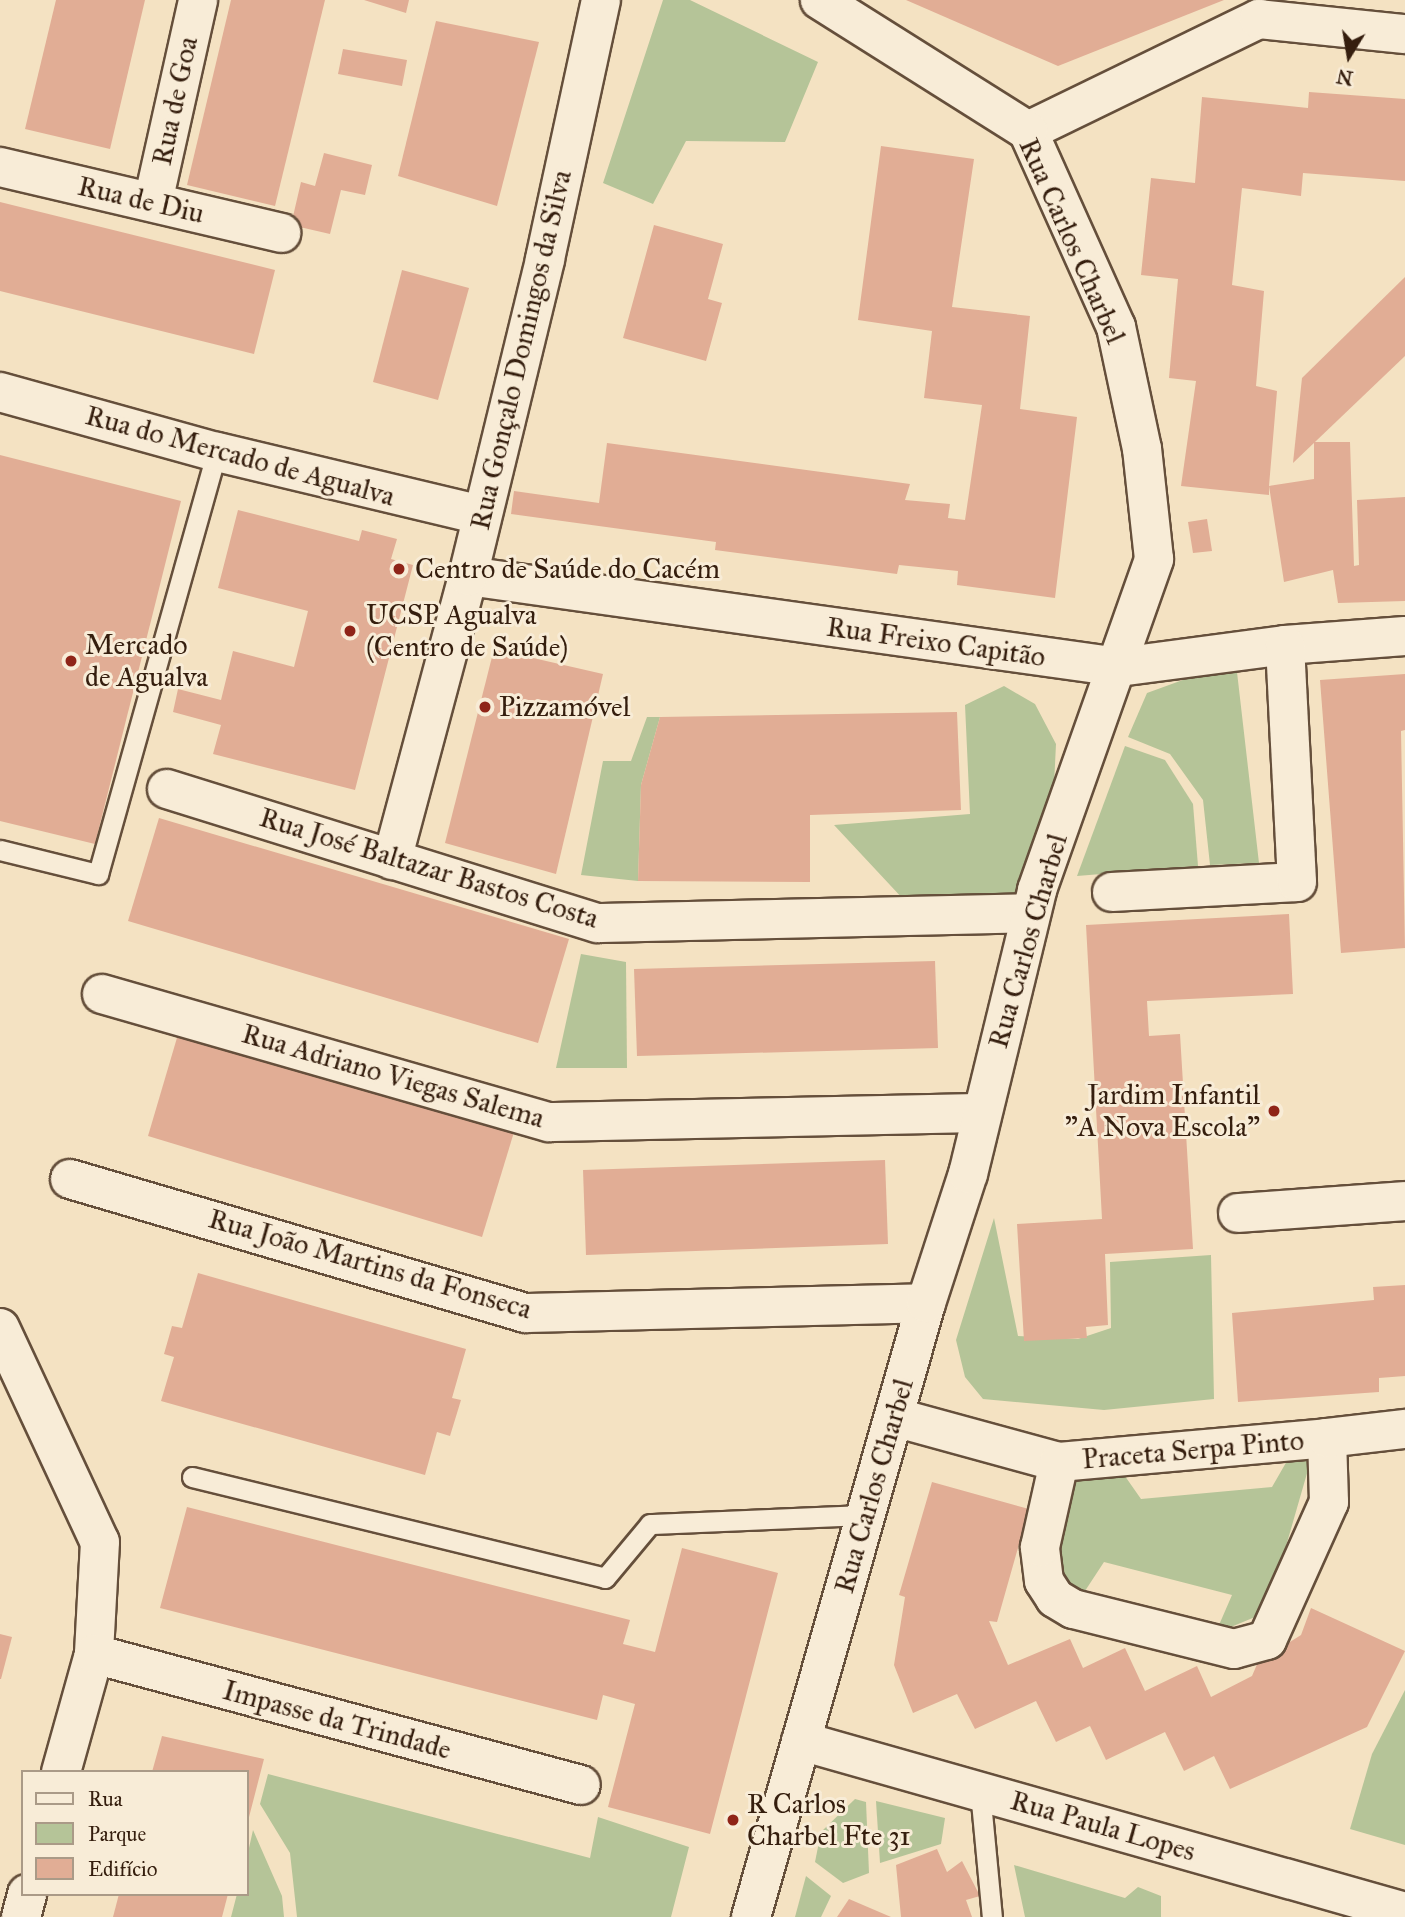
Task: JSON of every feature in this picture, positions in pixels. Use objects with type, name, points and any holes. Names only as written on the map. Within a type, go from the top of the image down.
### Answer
[{"type":"street","name":"Rua de Goa","points":[[153,202],[198,0]]},
{"type":"street","name":"Rua Gonçalo Domingos da Silva","points":[[392,860],[468,576],[545,259],[601,0]]},
{"type":"street","name":"Rua Carlos Charbel","points":[[751,1917],[926,1303],[968,1174],[1031,913],[1119,667],[1154,559],[1142,449],[1116,327],[1028,131],[820,0]]},
{"type":"street","points":[[1028,131],[1263,9],[1405,34]]},
{"type":"street","name":"Rua de Diu","points":[[0,167],[281,233]]},
{"type":"street","name":"Rua do Mercado de Agualva","points":[[0,392],[217,452],[482,515]]},
{"type":"street","name":"Rua Freixo Capitão","points":[[468,576],[1119,667],[1285,645],[1405,636]]},
{"type":"street","points":[[1112,892],[1297,882],[1285,645]]},
{"type":"street","name":"Rua José Baltazar Bastos Costa","points":[[167,789],[597,923],[1031,913]]},
{"type":"street","name":"Rua Adriano Viegas Salema","points":[[102,994],[549,1122],[982,1112]]},
{"type":"street","name":"Rua João Martins da Fonseca","points":[[71,1179],[526,1313],[926,1303]]},
{"type":"street","points":[[1238,1213],[1405,1201]]},
{"type":"street","points":[[0,1328],[100,1542],[94,1654],[62,1770]]},
{"type":"street","name":"Praceta Serpa Pinto","points":[[894,1417],[1059,1462],[1405,1429]]},
{"type":"street","name":"Praceta Serpa Pinto","points":[[1059,1462],[1040,1556],[1044,1581],[1055,1598],[1087,1612],[1234,1649],[1249,1648],[1267,1640],[1277,1626],[1329,1502],[1327,1438]]},
{"type":"street","name":"Impasse da Trindade","points":[[94,1654],[581,1785]]},
{"type":"street","name":"Rua Paula Lopes","points":[[801,1741],[1398,1907]]},
{"type":"street","points":[[21,1917],[26,1896]]},
{"type":"lane","points":[[0,850],[97,874],[217,452]]},
{"type":"lane","points":[[192,1477],[605,1578],[650,1524],[866,1515]]},
{"type":"lane","points":[[980,1791],[992,1917]]},
{"type":"green space","points":[[663,0],[690,0],[818,62],[785,142],[686,141],[653,204],[603,183]]},
{"type":"green space","points":[[1237,672],[1259,863],[1210,865],[1203,800],[1170,754],[1128,737],[1147,693],[1191,677]]},
{"type":"green space","points":[[1004,686],[1035,704],[1056,744],[1054,785],[1020,900],[904,900],[834,825],[970,814],[965,705]]},
{"type":"green space","points":[[647,717],[660,717],[641,785],[638,881],[581,875],[603,761],[631,761]]},
{"type":"green space","points":[[1125,746],[1165,760],[1193,804],[1198,866],[1077,876]]},
{"type":"green space","points":[[581,954],[626,962],[627,1068],[556,1068]]},
{"type":"green space","points":[[994,1218],[1018,1336],[1078,1339],[1111,1328],[1110,1262],[1211,1255],[1214,1399],[1104,1410],[983,1399],[965,1377],[956,1340]]},
{"type":"green space","points":[[1291,1454],[1312,1456],[1267,1612],[1231,1627],[1219,1625],[1232,1595],[1104,1562],[1083,1594],[1061,1577],[1061,1515],[1078,1475],[1120,1469],[1141,1499],[1272,1487]]},
{"type":"green space","points":[[1405,1690],[1405,1845],[1350,1829],[1372,1754]]},
{"type":"green space","points":[[268,1774],[590,1858],[598,1817],[689,1847],[671,1917],[297,1917],[290,1853],[260,1804]]},
{"type":"green space","points":[[855,1799],[866,1802],[869,1873],[843,1883],[815,1862],[821,1832]]},
{"type":"green space","points":[[876,1801],[945,1818],[941,1844],[880,1863]]},
{"type":"green space","points":[[253,1830],[282,1896],[284,1917],[231,1917],[236,1896],[248,1896],[248,1852]]},
{"type":"green space","points":[[1014,1865],[1125,1898],[1138,1887],[1161,1896],[1161,1917],[1025,1917]]},
{"type":"green space","points":[[806,1876],[831,1896],[821,1917],[795,1917]]},
{"type":"building","points":[[56,0],[145,0],[110,149],[25,129]]},
{"type":"building","points":[[231,0],[325,0],[275,206],[187,185]]},
{"type":"building","points":[[364,0],[409,0],[406,13]]},
{"type":"building","points":[[906,0],[1224,0],[1058,66]]},
{"type":"building","points":[[436,21],[539,42],[497,206],[398,176]]},
{"type":"building","points":[[343,49],[407,60],[402,86],[338,74]]},
{"type":"building","points":[[1309,92],[1405,99],[1405,181],[1303,173],[1301,196],[1242,188],[1232,285],[1264,291],[1256,386],[1277,391],[1269,495],[1181,486],[1196,381],[1169,378],[1178,279],[1141,275],[1151,178],[1195,183],[1202,97],[1308,108]]},
{"type":"building","points":[[881,146],[974,159],[952,307],[1030,316],[1020,409],[1077,417],[1055,598],[957,585],[958,571],[899,565],[897,574],[715,550],[716,542],[511,514],[514,491],[599,503],[607,443],[910,484],[905,500],[950,504],[948,518],[965,520],[982,405],[924,398],[932,331],[858,320]]},
{"type":"building","points":[[324,153],[372,165],[365,195],[341,190],[330,234],[291,225],[301,182],[315,186]]},
{"type":"building","points":[[0,202],[275,270],[254,354],[0,291]]},
{"type":"building","points":[[654,225],[723,244],[708,299],[722,303],[706,361],[623,338]]},
{"type":"building","points":[[402,270],[469,288],[438,400],[373,382]]},
{"type":"building","points":[[1405,277],[1405,356],[1293,463],[1302,378]]},
{"type":"building","points":[[1314,442],[1350,442],[1354,566],[1359,565],[1357,500],[1405,497],[1405,601],[1338,603],[1333,570],[1284,582],[1269,486],[1314,479]]},
{"type":"building","name":"Mercado de Agualva","points":[[0,455],[181,501],[95,844],[0,821]]},
{"type":"building","name":"UCSP Agualva (Centro de Saúde)","points":[[238,510],[359,541],[362,530],[397,539],[391,559],[413,565],[355,790],[213,754],[221,725],[173,712],[178,689],[221,700],[233,651],[294,667],[308,611],[218,588]]},
{"type":"building","points":[[1207,519],[1212,551],[1193,553],[1188,522]]},
{"type":"building","points":[[494,649],[603,674],[556,874],[445,843]]},
{"type":"building","points":[[1405,674],[1405,730],[1401,731],[1405,948],[1341,953],[1320,680]]},
{"type":"building","points":[[957,712],[961,810],[810,815],[810,882],[638,881],[641,785],[660,717]]},
{"type":"building","points":[[159,818],[569,939],[538,1043],[128,921]]},
{"type":"building","points":[[1289,914],[1293,994],[1147,1001],[1149,1036],[1180,1034],[1193,1249],[1105,1254],[1108,1325],[1086,1327],[1087,1338],[1024,1341],[1017,1224],[1102,1219],[1086,925]]},
{"type":"building","points":[[935,961],[938,1048],[637,1056],[634,969]]},
{"type":"building","points":[[179,1031],[514,1132],[482,1237],[148,1136]]},
{"type":"building","points":[[885,1160],[888,1244],[586,1255],[583,1170]]},
{"type":"building","points":[[198,1273],[466,1349],[452,1398],[461,1400],[450,1436],[437,1432],[425,1475],[161,1401],[174,1357],[164,1354],[172,1326],[182,1328]]},
{"type":"building","points":[[1405,1285],[1405,1376],[1379,1378],[1379,1392],[1238,1402],[1232,1313],[1374,1300],[1373,1287]]},
{"type":"building","points":[[932,1482],[1029,1509],[997,1622],[989,1621],[1008,1665],[1070,1639],[1083,1668],[1125,1648],[1145,1691],[1197,1666],[1211,1697],[1252,1676],[1258,1662],[1301,1635],[1311,1608],[1405,1651],[1367,1727],[1230,1789],[1214,1756],[1184,1771],[1165,1732],[1106,1760],[1090,1726],[1056,1742],[1036,1701],[975,1729],[957,1694],[913,1713],[894,1665],[905,1597],[899,1595]]},
{"type":"building","points":[[187,1507],[630,1620],[623,1644],[655,1652],[682,1548],[778,1573],[710,1834],[608,1807],[635,1704],[603,1695],[597,1720],[160,1608]]},
{"type":"building","points":[[0,1634],[12,1637],[1,1679],[0,1679]]},
{"type":"building","points":[[162,1736],[264,1759],[248,1821],[248,1770],[153,1770]]},
{"type":"building","points":[[937,1849],[947,1872],[962,1861],[980,1896],[966,1900],[972,1917],[901,1917],[896,1865]]},
{"type":"building","points":[[118,1896],[227,1896],[222,1917],[113,1917]]},
{"type":"building","points":[[849,1899],[891,1917],[837,1917]]},
{"type":"place","name":"Centro de Saúde do Cacém","points":[[399,569]]},
{"type":"place","name":"UCSP Agualva (Centro de Saúde)","points":[[350,631]]},
{"type":"place","name":"Mercado de Agualva","points":[[71,661]]},
{"type":"place","name":"Pizzamóvel","points":[[485,707]]},
{"type":"place","name":"Jardim Infantil \"A Nova Escola\"","points":[[1274,1111]]},
{"type":"place","name":"R Carlos Charbel Fte 31","points":[[733,1820]]}]
